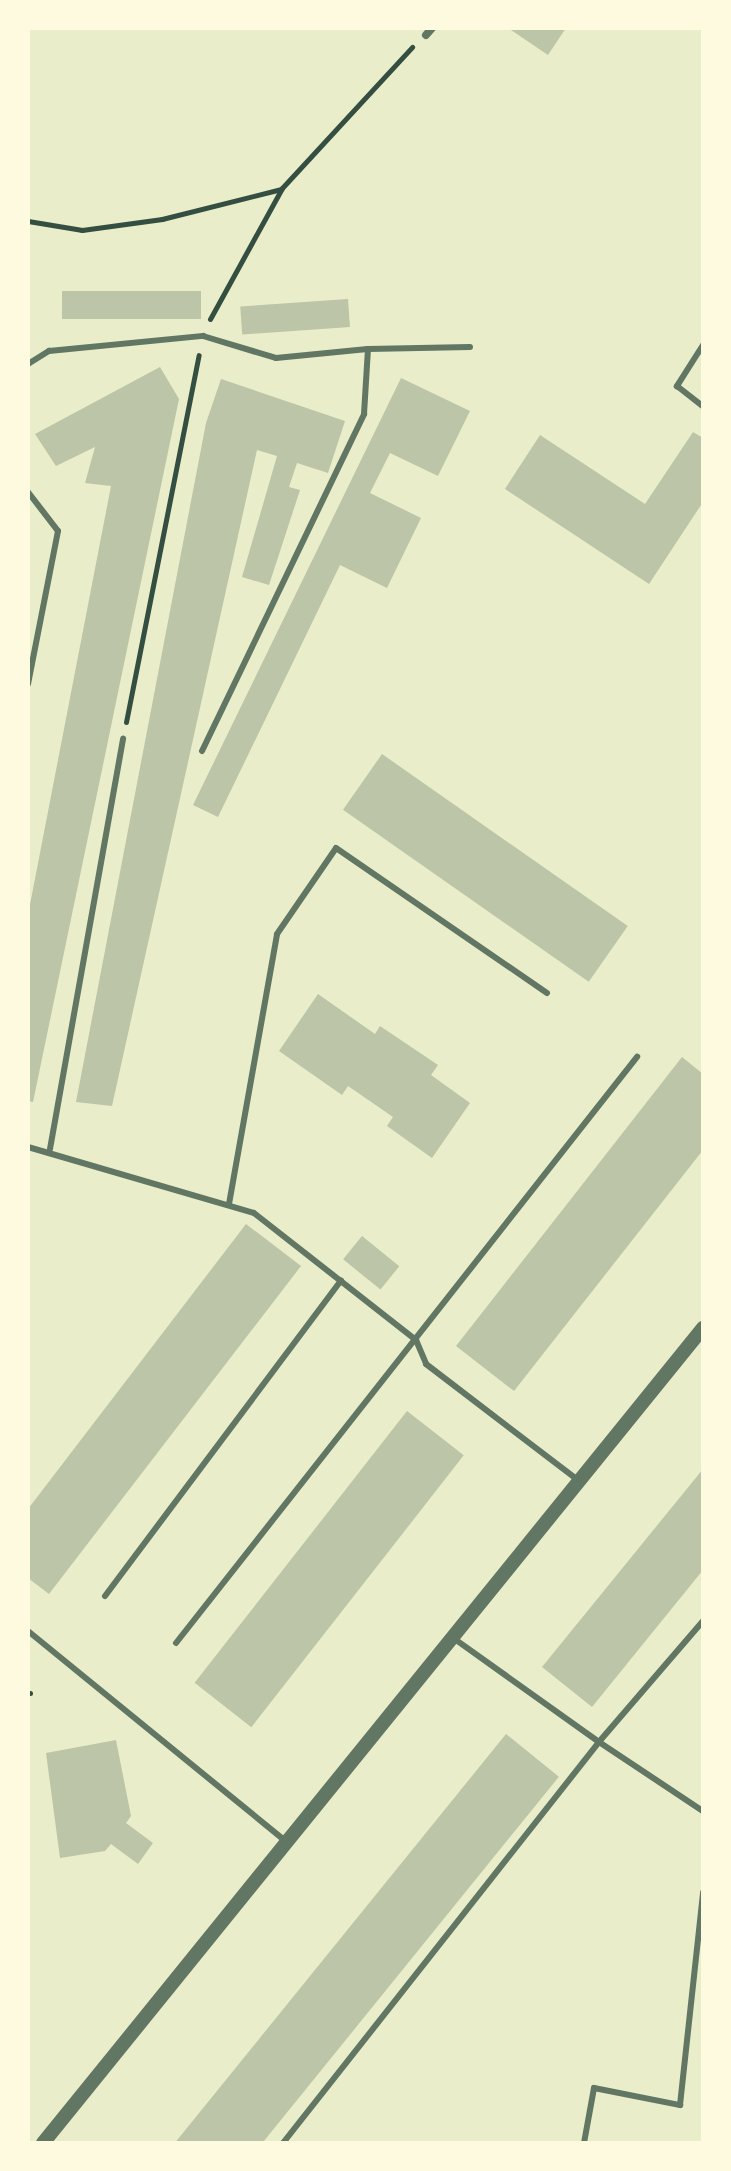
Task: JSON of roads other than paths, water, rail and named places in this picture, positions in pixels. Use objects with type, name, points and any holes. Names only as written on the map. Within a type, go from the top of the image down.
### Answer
[{"type":"street","points":[[43,2143],[703,1328]]},
{"type":"lane","points":[[28,364],[49,351],[203,336],[276,358],[368,349],[470,347]]},
{"type":"lane","points":[[703,345],[677,386],[703,406]]},
{"type":"lane","points":[[202,751],[364,414],[368,349]]},
{"type":"lane","points":[[28,492],[58,531],[28,684]]},
{"type":"lane","points":[[50,1149],[123,738]]},
{"type":"lane","points":[[229,1204],[277,934],[336,848],[547,993]]},
{"type":"lane","points":[[176,1643],[637,1057]]},
{"type":"lane","points":[[28,1147],[50,1149],[254,1213],[416,1340],[426,1364],[579,1481]]},
{"type":"lane","points":[[105,1596],[341,1280]]},
{"type":"lane","points":[[283,2143],[599,1742],[703,1621]]},
{"type":"lane","points":[[28,1631],[287,1842]]},
{"type":"lane","points":[[452,1637],[599,1742],[703,1811]]},
{"type":"lane","points":[[584,2143],[594,2088],[680,2105],[703,1892]]}]
